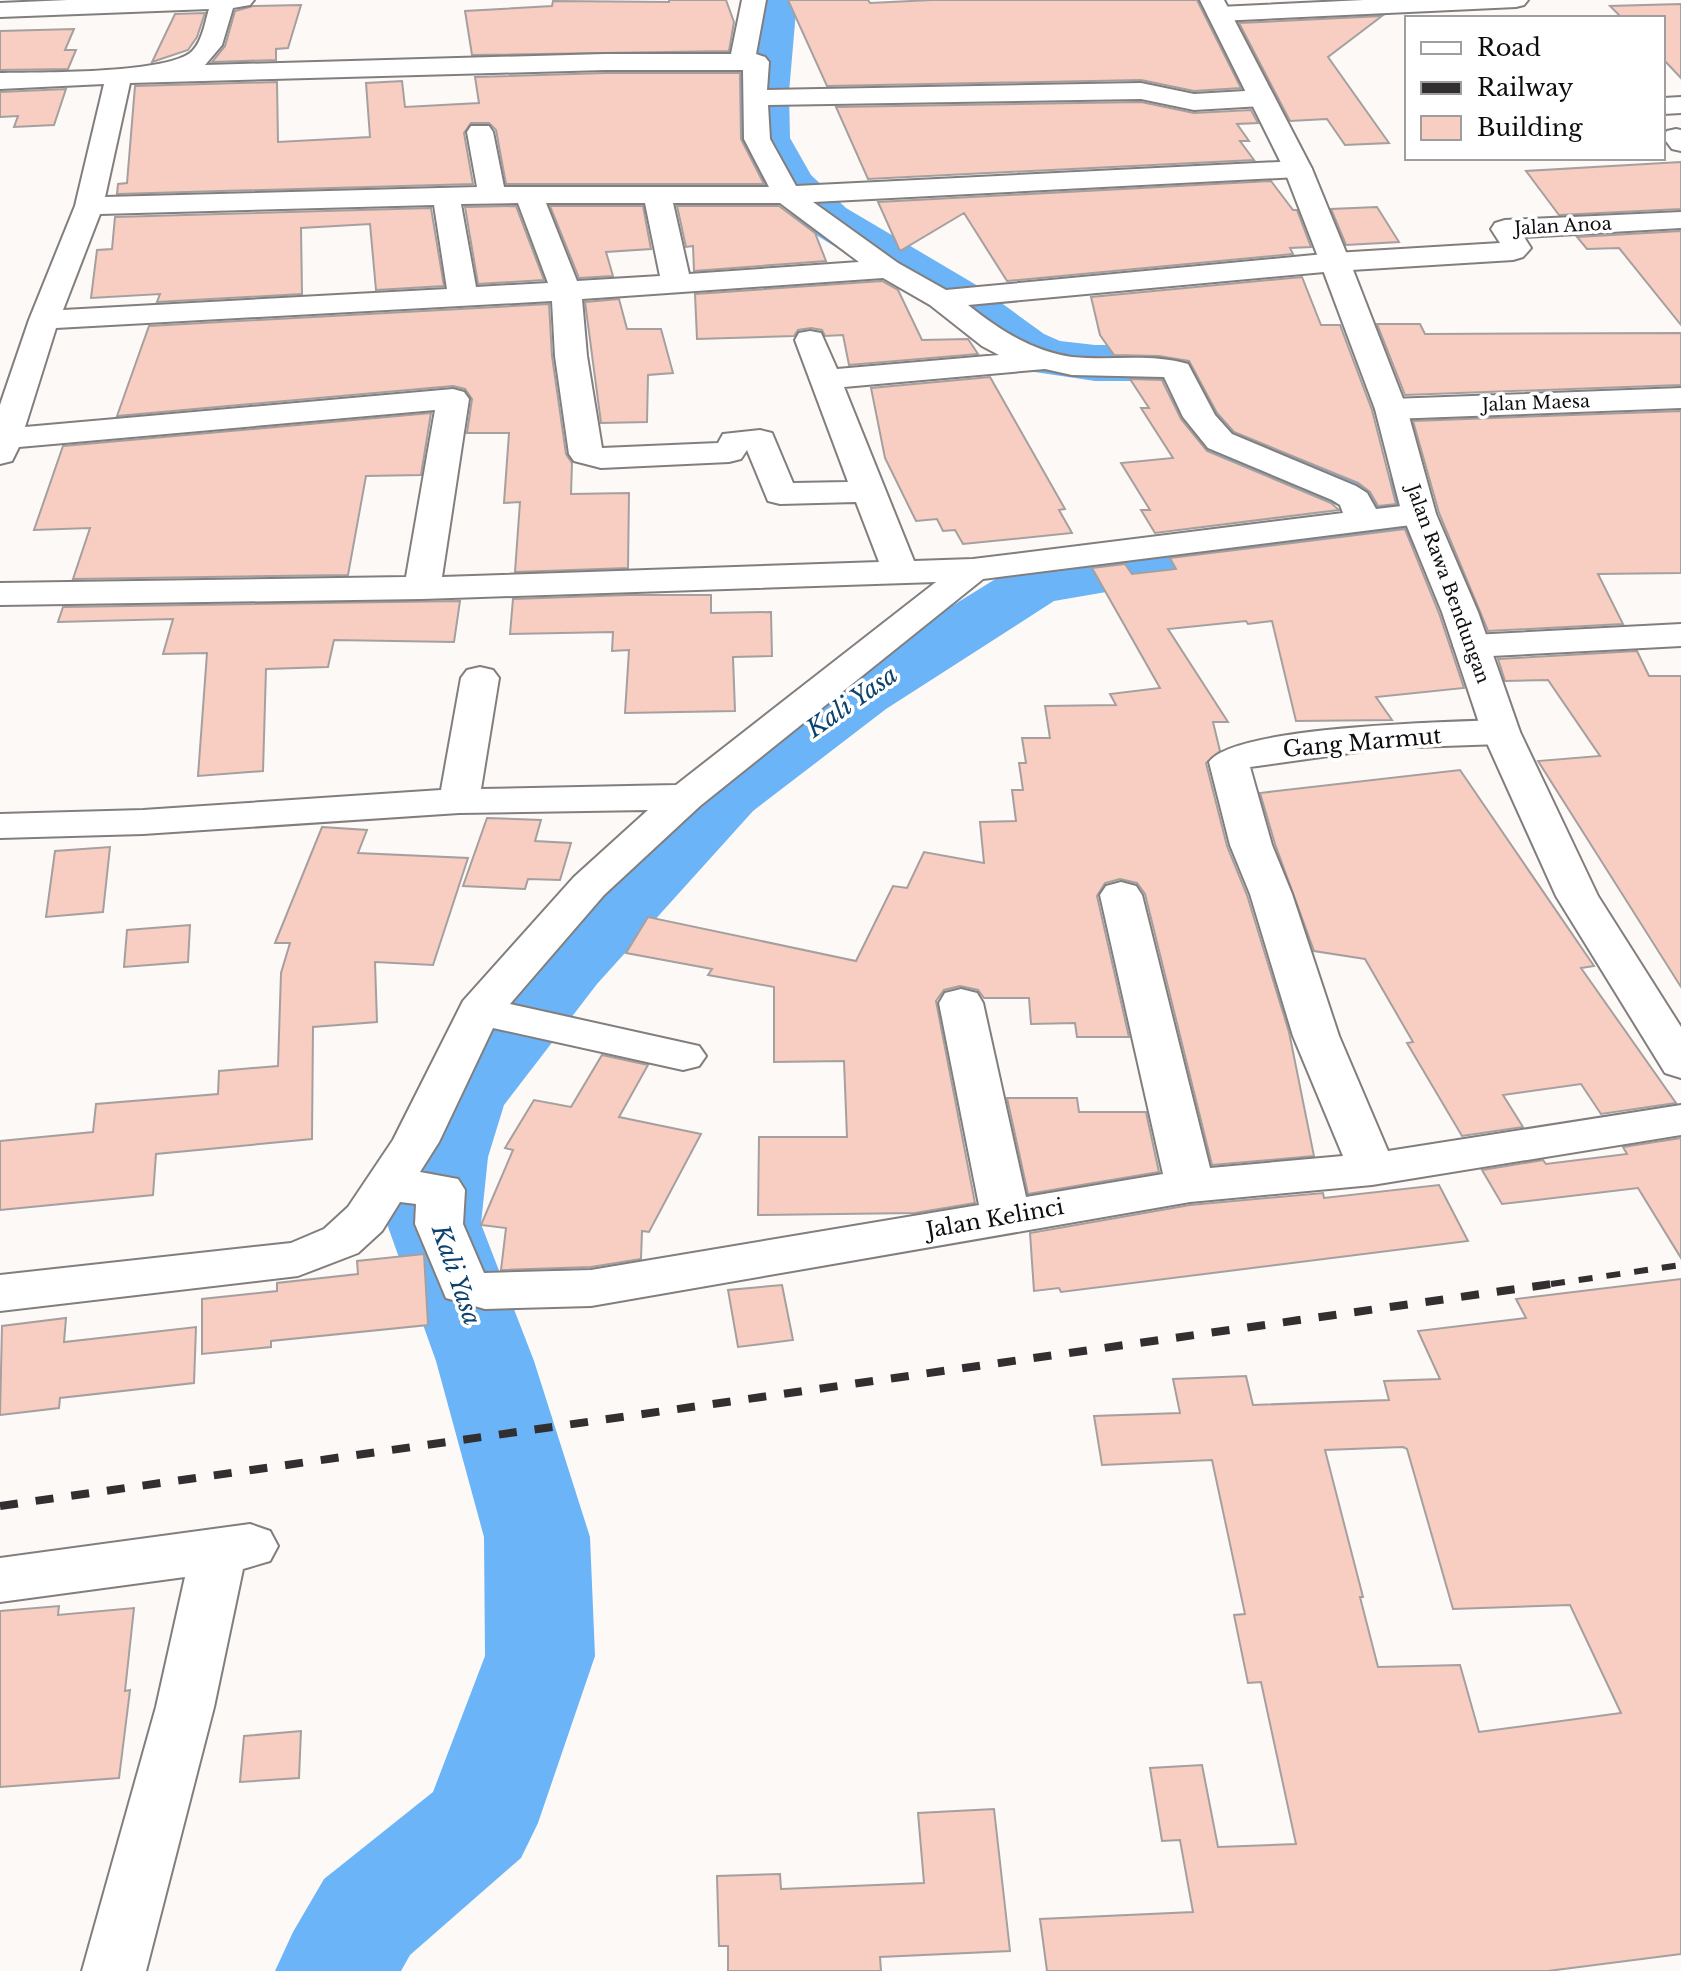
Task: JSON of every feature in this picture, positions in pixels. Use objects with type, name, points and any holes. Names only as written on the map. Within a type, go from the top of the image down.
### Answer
[{"type":"street","points":[[0,10],[242,0]]},
{"type":"street","points":[[742,62],[754,0]]},
{"type":"street","points":[[1216,7],[1516,0]]},
{"type":"street","points":[[155,74],[197,60],[205,54],[223,1]]},
{"type":"street","name":"Jalan Rawa Bendungan","points":[[1216,7],[1298,169],[1335,262],[1391,409],[1410,516],[1472,646],[1501,732],[1577,896],[1681,1063]]},
{"type":"street","points":[[0,81],[605,62],[758,63],[763,98],[757,139],[800,194],[888,269],[955,298],[993,339],[1041,360]]},
{"type":"street","points":[[119,75],[89,206],[44,320],[2,446],[453,399],[422,588]]},
{"type":"street","points":[[763,98],[1141,91],[1194,102],[1262,98]]},
{"type":"street","points":[[480,132],[492,195]]},
{"type":"street","points":[[89,206],[492,195],[800,194],[1298,169]]},
{"type":"street","points":[[657,195],[676,283]]},
{"type":"street","points":[[446,196],[463,297]]},
{"type":"street","points":[[530,196],[538,225],[566,291],[571,356],[586,454],[607,458],[729,452],[735,441],[760,440],[780,494],[869,491]]},
{"type":"street","name":"Jalan Anoa","points":[[1335,262],[1516,250],[1506,229],[1681,220]]},
{"type":"street","points":[[955,298],[1335,262]]},
{"type":"street","points":[[44,320],[566,291],[888,269]]},
{"type":"street","points":[[810,340],[901,573]]},
{"type":"street","points":[[825,379],[1041,360],[1085,367],[1160,366],[1177,371],[1193,407],[1208,430],[1220,441],[1344,493],[1355,500],[1364,521]]},
{"type":"street","name":"Jalan Maesa","points":[[1391,409],[1681,398]]},
{"type":"street","points":[[0,594],[422,588],[973,570],[1410,516]]},
{"type":"street","points":[[0,1293],[298,1259],[341,1241],[365,1219],[390,1185],[489,1014],[589,886],[686,797],[973,570]]},
{"type":"street","points":[[1472,646],[1681,635]]},
{"type":"street","points":[[459,801],[480,678]]},
{"type":"street","name":"Gang Marmut","points":[[1372,1169],[1316,1036],[1275,906],[1251,845],[1229,762],[1274,749],[1386,736],[1501,732]]},
{"type":"street","points":[[0,826],[143,822],[459,801],[686,797]]},
{"type":"street","points":[[1121,895],[1190,1186]]},
{"type":"street","points":[[961,1003],[1006,1216]]},
{"type":"street","points":[[489,1014],[683,1056]]},
{"type":"street","name":"Jalan Kelinci","points":[[390,1185],[441,1190],[439,1224],[464,1286],[485,1291],[591,1288],[1190,1186],[1372,1169],[1681,1120]]},
{"type":"street","points":[[0,1580],[235,1548],[185,1707],[114,1971]]},
{"type":"building","points":[[726,0],[734,22],[729,51],[472,55],[465,11],[552,6],[553,1]]},
{"type":"building","points":[[788,0],[868,0],[870,3],[932,0],[1197,0],[1241,88],[1194,91],[1141,80],[827,86]]},
{"type":"building","points":[[1681,4],[1681,78],[1665,61],[1665,16],[1620,16],[1610,6]]},
{"type":"building","points":[[301,5],[288,48],[276,49],[276,60],[212,62],[225,46],[235,11],[253,6]]},
{"type":"building","points":[[205,13],[197,37],[188,50],[152,62],[175,14]]},
{"type":"building","points":[[1382,16],[1328,57],[1389,143],[1345,145],[1327,119],[1290,121],[1239,23]]},
{"type":"building","points":[[74,29],[65,50],[76,50],[68,69],[0,70],[0,31]]},
{"type":"building","points":[[740,73],[741,139],[764,184],[506,184],[496,130],[489,123],[471,123],[464,133],[473,184],[117,194],[118,184],[127,183],[135,86],[277,82],[278,142],[370,137],[366,83],[402,81],[405,107],[479,103],[475,77]]},
{"type":"building","points":[[66,89],[54,125],[14,127],[18,116],[0,117],[0,92]]},
{"type":"building","points":[[1141,102],[1194,113],[1251,110],[1258,123],[1237,124],[1249,141],[1240,141],[1254,160],[868,179],[836,107]]},
{"type":"building","points":[[1681,162],[1681,209],[1559,215],[1526,171]]},
{"type":"building","points":[[1271,181],[1293,210],[1297,210],[1311,247],[1290,248],[1293,254],[1007,281],[964,213],[900,251],[878,202]]},
{"type":"building","points":[[516,206],[544,280],[478,284],[465,207]]},
{"type":"building","points":[[550,206],[643,206],[651,249],[606,252],[613,276],[579,278]]},
{"type":"building","points":[[677,206],[779,206],[815,233],[826,261],[694,271],[693,246],[686,247]]},
{"type":"building","points":[[1377,207],[1399,242],[1346,245],[1331,209]]},
{"type":"building","points":[[431,208],[444,286],[376,290],[370,224],[301,228],[302,294],[157,302],[160,294],[91,298],[97,250],[112,249],[115,217]]},
{"type":"building","points":[[1681,231],[1681,325],[1619,248],[1587,249],[1577,237]]},
{"type":"building","points":[[1302,277],[1321,325],[1340,325],[1372,410],[1396,504],[1378,506],[1370,492],[1358,483],[1234,432],[1217,413],[1189,361],[1159,356],[1114,355],[1100,335],[1091,297]]},
{"type":"building","points":[[882,281],[898,290],[922,340],[968,339],[978,354],[849,365],[843,335],[825,336],[822,330],[811,328],[798,330],[794,336],[697,339],[695,294]]},
{"type":"building","points":[[619,299],[627,329],[661,329],[673,373],[648,375],[647,422],[601,423],[585,302]]},
{"type":"building","points":[[549,304],[552,356],[566,454],[572,463],[571,494],[629,493],[628,568],[515,572],[520,502],[504,503],[509,433],[467,433],[472,399],[465,389],[453,386],[117,416],[149,326]]},
{"type":"building","points":[[1377,324],[1420,324],[1425,334],[1681,333],[1681,385],[1405,395]]},
{"type":"building","points":[[990,377],[1065,509],[1059,510],[1072,533],[963,544],[955,530],[943,531],[937,519],[916,521],[885,458],[871,388]]},
{"type":"building","points":[[1130,379],[1162,380],[1181,419],[1207,451],[1331,503],[1339,510],[1155,533],[1141,510],[1150,510],[1121,463],[1173,458],[1141,408],[1149,408]]},
{"type":"building","points":[[1681,411],[1681,573],[1598,574],[1623,624],[1488,631],[1439,513],[1413,421]]},
{"type":"building","points":[[431,413],[421,475],[366,476],[348,575],[73,579],[90,528],[34,530],[63,446]]},
{"type":"building","points":[[1405,529],[1439,613],[1464,688],[1376,697],[1392,720],[1296,721],[1272,621],[1168,629],[1228,722],[1213,722],[1220,751],[1206,763],[1227,846],[1247,895],[1289,1032],[1314,1156],[1212,1165],[1145,894],[1137,883],[1120,879],[1105,883],[1097,896],[1129,1037],[1077,1037],[1075,1023],[1031,1024],[1029,998],[984,998],[978,990],[960,986],[944,990],[936,1001],[975,1203],[915,1213],[758,1215],[759,1137],[847,1137],[844,1061],[774,1062],[774,987],[708,975],[712,969],[626,953],[648,917],[856,961],[893,886],[907,888],[924,852],[984,863],[980,822],[1016,821],[1012,790],[1023,790],[1019,763],[1026,763],[1022,738],[1050,738],[1045,706],[1116,705],[1110,694],[1160,688],[1092,568],[1125,564],[1132,574],[1176,569],[1170,558]]},
{"type":"building","points":[[711,595],[711,613],[771,612],[772,656],[733,657],[735,711],[625,713],[629,650],[612,651],[613,632],[510,634],[513,599]]},
{"type":"building","points":[[460,601],[454,642],[334,640],[328,667],[266,669],[263,771],[198,776],[207,653],[163,654],[173,619],[58,622],[63,607]]},
{"type":"building","points":[[1637,651],[1649,676],[1681,676],[1681,987],[1538,761],[1600,756],[1548,680],[1505,681],[1498,659]]},
{"type":"building","points":[[1460,770],[1594,966],[1581,968],[1676,1103],[1601,1114],[1581,1084],[1503,1095],[1523,1127],[1462,1136],[1407,1043],[1413,1042],[1365,959],[1314,951],[1260,793]]},
{"type":"building","points":[[487,818],[541,820],[535,841],[571,843],[560,880],[528,879],[525,889],[463,886]]},
{"type":"building","points":[[322,827],[367,830],[358,853],[468,858],[433,965],[375,962],[377,1022],[313,1027],[312,1139],[156,1154],[153,1195],[0,1210],[0,1141],[93,1132],[96,1104],[218,1094],[219,1071],[278,1066],[281,973],[290,943],[275,943]]},
{"type":"building","points":[[110,847],[103,912],[46,917],[55,851]]},
{"type":"building","points":[[190,925],[188,962],[124,967],[127,930]]},
{"type":"building","points":[[602,1055],[648,1065],[619,1117],[701,1134],[649,1232],[642,1231],[641,1259],[591,1267],[501,1270],[506,1228],[481,1225],[513,1150],[505,1148],[534,1100],[571,1107]]},
{"type":"building","points":[[1007,1098],[1077,1098],[1079,1112],[1146,1112],[1159,1172],[1028,1194]]},
{"type":"building","points":[[1681,1138],[1681,1258],[1638,1188],[1502,1204],[1482,1170],[1543,1160],[1546,1164],[1627,1154],[1623,1147]]},
{"type":"building","points":[[1439,1185],[1468,1241],[1061,1292],[1059,1288],[1034,1291],[1030,1233],[1190,1205],[1323,1193],[1324,1198]]},
{"type":"building","points":[[424,1254],[428,1325],[271,1341],[271,1347],[202,1354],[202,1299],[277,1291],[277,1283],[358,1274],[357,1261]]},
{"type":"building","points":[[1681,1279],[1681,1954],[1548,1971],[1047,1971],[1040,1919],[1193,1912],[1180,1840],[1162,1841],[1150,1768],[1202,1765],[1218,1847],[1296,1844],[1261,1682],[1248,1683],[1234,1615],[1245,1614],[1212,1460],[1102,1465],[1094,1416],[1180,1413],[1173,1379],[1246,1376],[1253,1405],[1389,1400],[1384,1381],[1440,1379],[1418,1331],[1526,1318],[1516,1299]],"holes":[[[1407,1449],[1453,1609],[1570,1605],[1621,1713],[1479,1732],[1460,1665],[1378,1667],[1325,1450]]]},
{"type":"building","points":[[782,1285],[793,1340],[738,1347],[728,1290]]},
{"type":"building","points":[[66,1318],[64,1342],[196,1327],[194,1383],[60,1398],[59,1408],[0,1415],[2,1326]]},
{"type":"building","points":[[59,1606],[58,1615],[134,1608],[125,1691],[130,1690],[119,1778],[0,1787],[0,1611]]},
{"type":"building","points":[[301,1731],[299,1778],[240,1782],[244,1736]]},
{"type":"building","points":[[994,1809],[1010,1951],[880,1957],[881,1971],[728,1971],[728,1946],[719,1946],[717,1876],[780,1874],[781,1889],[924,1883],[918,1813]]},
{"type":"waterway","name":"Kali Yasa","points":[[336,1971],[367,1917],[480,1823],[540,1656],[537,1537],[485,1361],[434,1224],[443,1157],[461,1099],[568,966],[726,795],[860,694],[1034,584],[1228,551],[1401,531],[1378,494],[1342,487],[1228,438],[1204,404],[1193,363],[1095,363],[1049,358],[1023,347],[958,298],[827,219],[789,183],[765,138],[764,92],[774,0]]},
{"type":"railway","points":[[1551,1284],[1681,1265]]},
{"type":"railway","points":[[0,1506],[1565,1282]]}]
